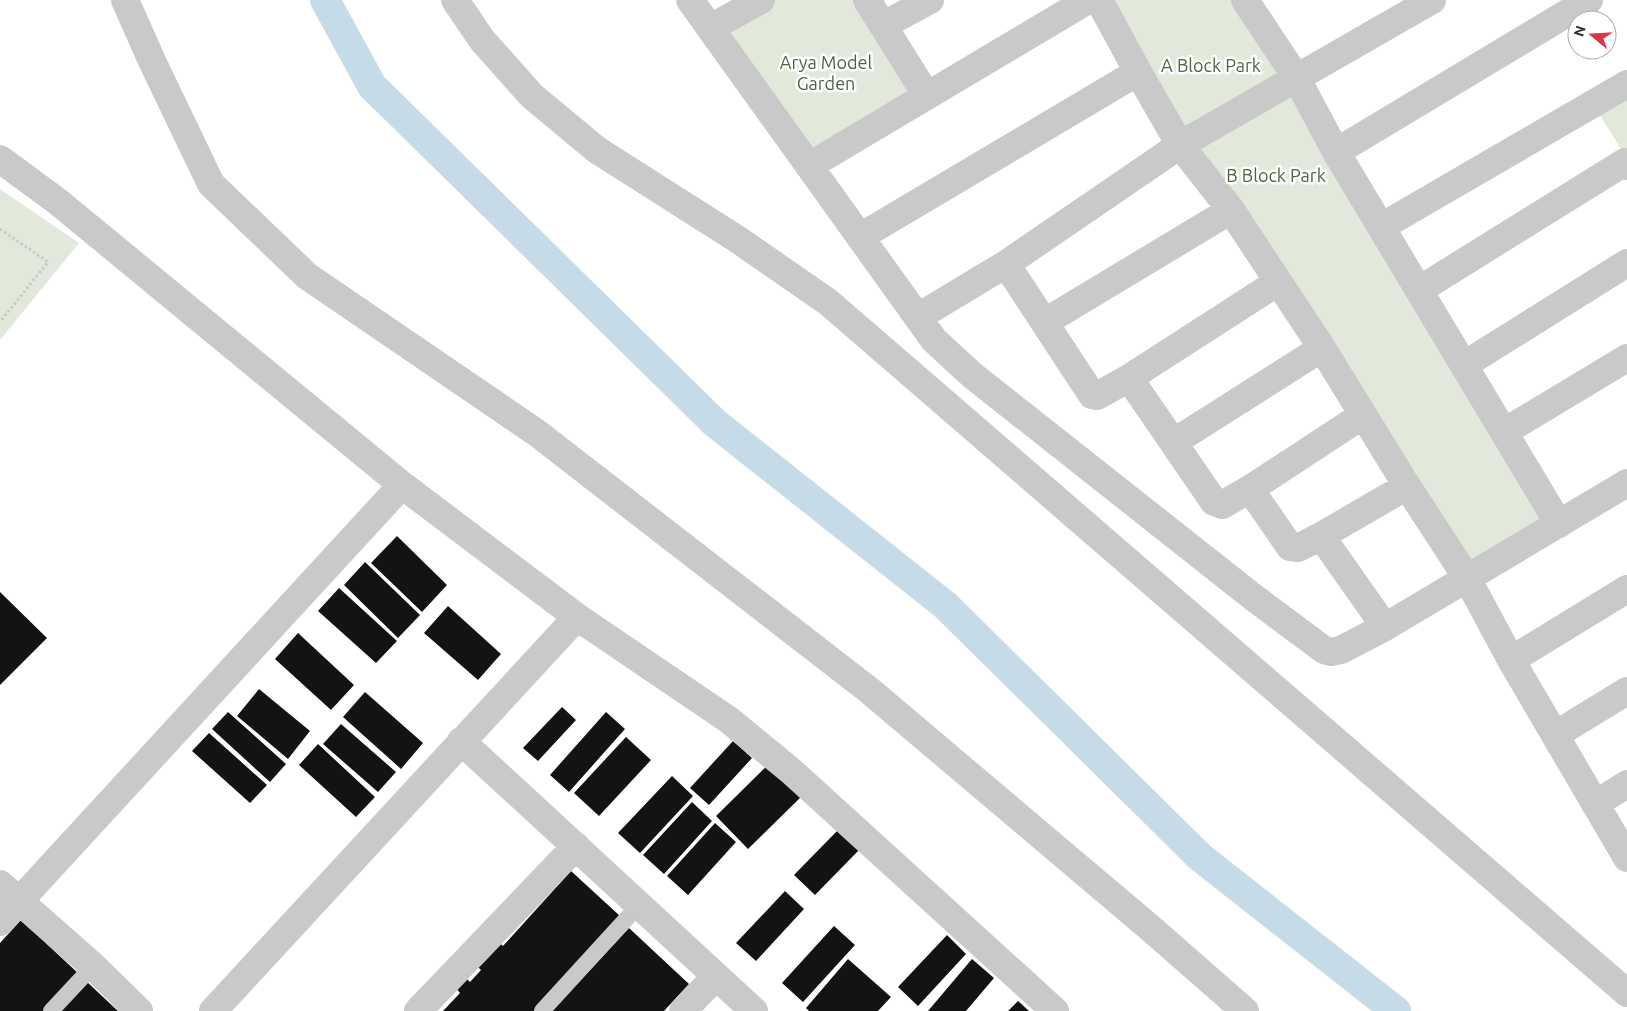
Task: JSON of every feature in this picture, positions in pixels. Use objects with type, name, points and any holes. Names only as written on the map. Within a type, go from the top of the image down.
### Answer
[{"type":"street","points":[[125,0],[211,184],[307,276],[537,433],[870,691],[1245,1011]]},
{"type":"street","points":[[455,0],[482,40],[532,96],[597,150],[737,239],[828,302],[1627,993]]},
{"type":"street","points":[[690,0],[934,340],[972,375],[1316,645],[1331,652],[1341,650],[1385,627],[1627,484]]},
{"type":"street","points":[[710,28],[761,0]]},
{"type":"street","points":[[867,0],[927,96]]},
{"type":"street","points":[[884,25],[930,0]]},
{"type":"street","points":[[809,166],[1088,0]]},
{"type":"street","points":[[1100,0],[1138,72],[1180,145],[1231,210],[1322,348],[1407,486],[1467,578],[1511,660],[1627,858]]},
{"type":"street","points":[[1246,0],[1296,77],[1336,152],[1380,227],[1559,524]]},
{"type":"street","points":[[918,317],[1006,264],[1180,145],[1432,0]]},
{"type":"street","points":[[1336,152],[1589,0]]},
{"type":"street","points":[[860,237],[1138,72]]},
{"type":"street","points":[[1380,227],[1627,84]]},
{"type":"street","points":[[0,159],[64,207],[402,485],[577,617],[729,720],[791,771],[1055,1011]]},
{"type":"street","points":[[1419,290],[1625,162],[1627,166]]},
{"type":"street","points":[[1045,322],[1231,210]]},
{"type":"street","points":[[1464,366],[1627,263]]},
{"type":"street","points":[[1006,264],[1094,396],[1129,378],[1278,282]]},
{"type":"street","points":[[1174,442],[1322,348]]},
{"type":"street","points":[[1504,432],[1627,358]]},
{"type":"street","points":[[1129,378],[1216,504],[1222,505],[1250,489],[1363,415]]},
{"type":"street","points":[[0,922],[9,893],[402,485]]},
{"type":"street","points":[[1250,489],[1290,547],[1298,548],[1407,486]]},
{"type":"street","points":[[1321,536],[1385,627]]},
{"type":"street","points":[[1511,660],[1627,588]]},
{"type":"street","points":[[213,1011],[577,617]]},
{"type":"street","points":[[1555,735],[1627,691]]},
{"type":"street","points":[[461,741],[754,1011]]},
{"type":"street","points":[[1595,804],[1627,784]]},
{"type":"street","points":[[418,1011],[576,846]]},
{"type":"street","points":[[9,893],[93,966],[139,1011]]},
{"type":"street","points":[[683,1011],[716,976]]},
{"type":"lane","points":[[542,1011],[639,905]]},
{"type":"lane","points":[[51,1011],[93,966]]},
{"type":"path","points":[[0,229],[48,262],[0,322]]},
{"type":"green space","name":"Arya Model Garden","points":[[761,0],[860,0],[927,96],[809,166],[710,28]]},
{"type":"green space","name":"B Block Park","points":[[1100,0],[1248,0],[1559,524],[1467,578]]},
{"type":"green space","points":[[1627,89],[1627,159],[1595,107]]},
{"type":"green space","points":[[0,189],[79,243],[0,340]]},
{"type":"building","points":[[397,536],[447,585],[422,612],[371,563]]},
{"type":"building","points":[[365,562],[420,615],[398,638],[344,585]]},
{"type":"building","points":[[339,588],[397,641],[376,663],[318,611]]},
{"type":"building","points":[[0,592],[47,638],[0,685]]},
{"type":"building","points":[[448,606],[501,654],[478,680],[424,633]]},
{"type":"building","points":[[298,633],[354,685],[331,710],[275,659]]},
{"type":"building","points":[[259,689],[310,731],[288,759],[237,716]]},
{"type":"building","points":[[365,692],[423,743],[401,769],[343,717]]},
{"type":"building","points":[[562,707],[576,720],[538,761],[523,748]]},
{"type":"building","points":[[228,712],[286,764],[270,782],[212,729]]},
{"type":"building","points":[[606,712],[625,729],[569,792],[550,775]]},
{"type":"building","points":[[341,724],[396,772],[378,792],[323,744]]},
{"type":"building","points":[[209,733],[267,785],[250,803],[192,751]]},
{"type":"building","points":[[626,737],[651,760],[599,816],[574,793]]},
{"type":"building","points":[[733,741],[752,758],[709,805],[690,788]]},
{"type":"building","points":[[318,744],[375,797],[356,817],[299,765]]},
{"type":"building","points":[[771,762],[803,795],[748,849],[716,816]]},
{"type":"building","points":[[672,776],[693,796],[640,853],[618,833]]},
{"type":"building","points":[[692,802],[712,821],[664,874],[643,855]]},
{"type":"building","points":[[715,823],[736,842],[688,895],[667,876]]},
{"type":"building","points":[[838,830],[859,850],[815,895],[794,875]]},
{"type":"building","points":[[571,871],[620,916],[534,1011],[443,1011],[460,993],[456,988],[466,978],[470,982],[481,970],[478,967],[500,943],[503,946]]},
{"type":"building","points":[[785,891],[804,909],[756,961],[736,943]]},
{"type":"building","points":[[21,920],[79,974],[45,1011],[0,1011],[0,943]]},
{"type":"building","points":[[834,926],[855,945],[803,1002],[782,983]]},
{"type":"building","points":[[629,928],[689,984],[664,1011],[552,1011]]},
{"type":"building","points":[[947,935],[966,954],[918,1006],[898,987]]},
{"type":"building","points":[[848,959],[891,997],[878,1011],[809,1011],[806,1008]]},
{"type":"building","points":[[972,959],[994,978],[966,1011],[928,1011]]},
{"type":"building","points":[[86,981],[118,1011],[58,1011]]},
{"type":"building","points":[[1018,1001],[1029,1011],[1008,1011]]},
{"type":"waterway","points":[[325,0],[372,86],[715,423],[945,605],[1200,857],[1396,1011]]},
{"type":"park label","name":"A Block Park","points":[[1211,65]]}]
